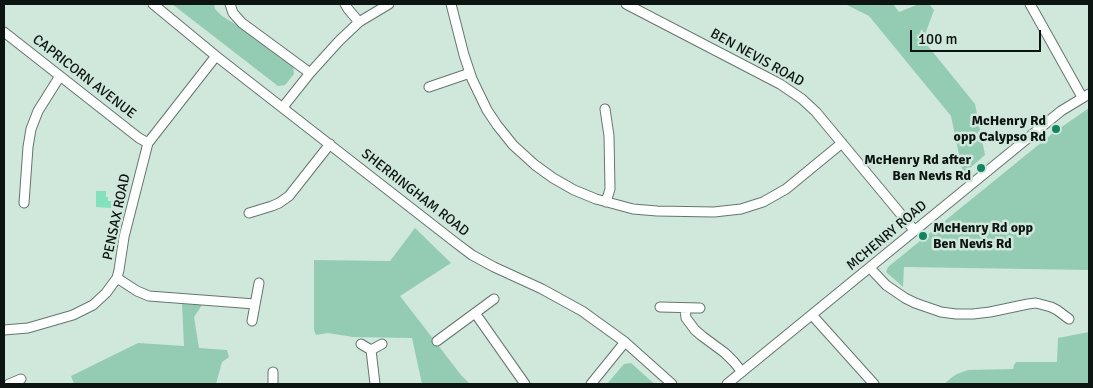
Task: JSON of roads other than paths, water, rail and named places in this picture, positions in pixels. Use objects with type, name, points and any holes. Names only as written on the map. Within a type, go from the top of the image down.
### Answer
[{"type":"street","name":"SHERRINGHAM ROAD","points":[[153,4],[216,56],[472,255],[557,297],[587,315],[625,342],[672,384]]},
{"type":"street","points":[[230,4],[231,10],[242,23],[310,73]]},
{"type":"street","points":[[345,4],[359,22]]},
{"type":"street","points":[[283,108],[310,73],[339,41],[359,22],[389,4]]},
{"type":"street","points":[[451,4],[470,73],[491,117],[521,152],[544,172],[584,195],[633,209],[714,212],[741,209],[763,202],[786,189],[842,143]]},
{"type":"street","name":"BEN NEVIS ROAD","points":[[626,4],[787,88],[809,105],[914,230]]},
{"type":"street","points":[[1030,4],[1086,95]]},
{"type":"street","name":"CAPRICORN AVENUE","points":[[4,32],[139,138],[148,143]]},
{"type":"street","name":"PENSAX ROAD","points":[[4,330],[28,328],[65,318],[80,312],[106,293],[117,278],[124,237],[148,143],[216,56]]},
{"type":"street","points":[[429,87],[470,73]]},
{"type":"street","points":[[24,203],[31,129],[38,111],[60,76]]},
{"type":"street","name":"MCHENRY ROAD","points":[[727,384],[1060,111],[1086,95]]},
{"type":"street","points":[[605,109],[610,136],[610,189],[606,202]]},
{"type":"street","points":[[249,213],[272,206],[289,196],[330,144]]},
{"type":"street","points":[[870,268],[886,285],[905,298],[940,312],[973,314],[1036,304],[1051,306],[1069,318]]},
{"type":"street","points":[[117,278],[137,291],[149,296],[255,304]]},
{"type":"street","points":[[252,321],[259,283]]},
{"type":"street","points":[[437,341],[494,299]]},
{"type":"street","points":[[660,307],[700,308]]},
{"type":"street","points":[[685,308],[686,318],[695,330],[725,353],[742,372]]},
{"type":"street","points":[[475,313],[525,384]]},
{"type":"street","points":[[812,315],[868,383]]},
{"type":"street","points":[[591,384],[625,342]]},
{"type":"street","points":[[361,344],[371,350]]},
{"type":"street","points":[[371,350],[382,344]]},
{"type":"street","points":[[371,350],[375,384]]},
{"type":"street","points":[[273,372],[273,384]]},
{"type":"street","points":[[9,384],[21,379]]},
{"type":"place","name":"McHenry Rd opp Calypso Rd","points":[[1056,129]]},
{"type":"place","name":"McHenry Rd after Ben Nevis Rd","points":[[981,168]]},
{"type":"place","name":"McHenry Rd opp Ben Nevis Rd","points":[[923,236]]}]
